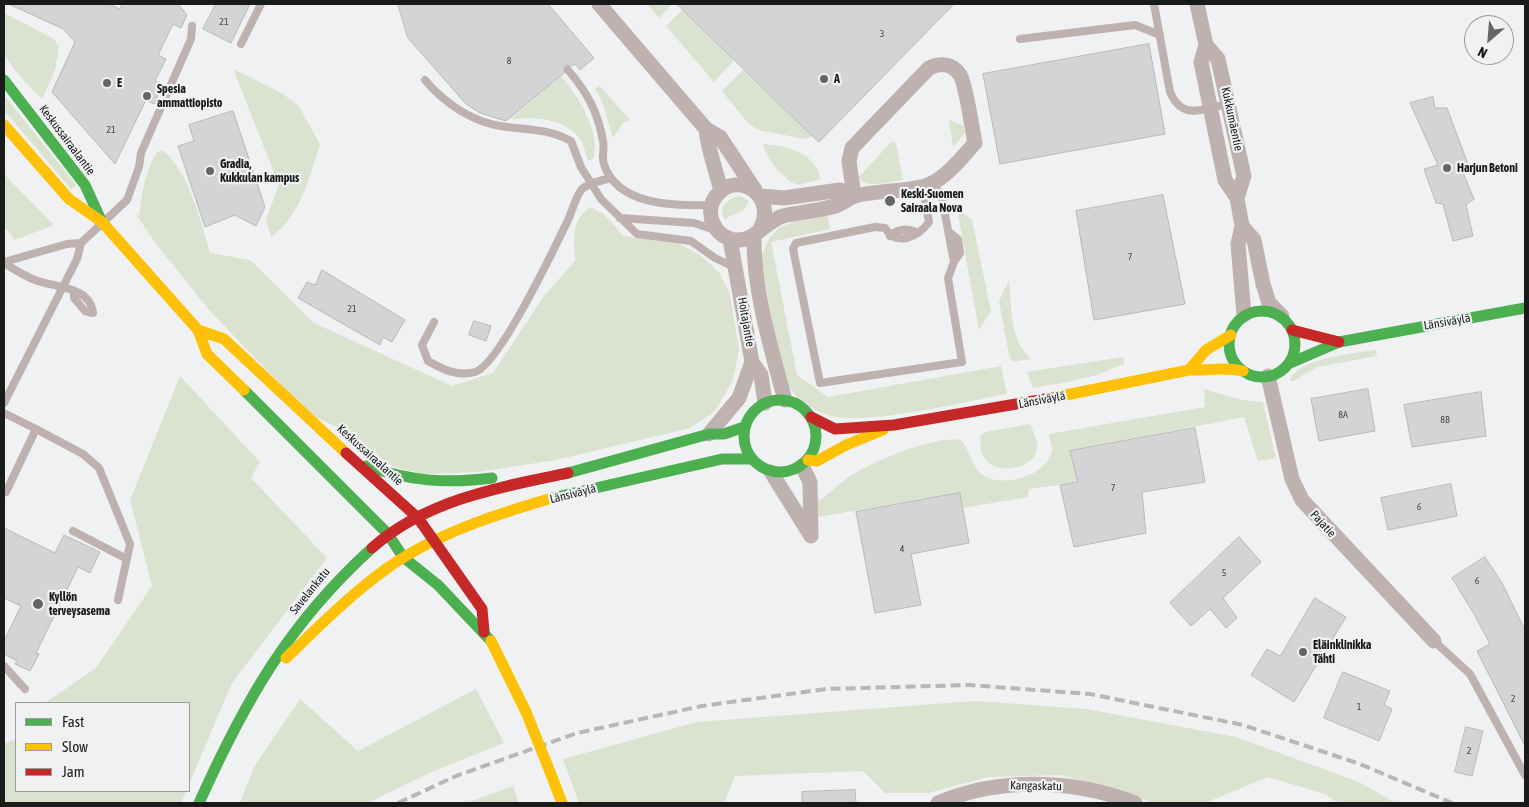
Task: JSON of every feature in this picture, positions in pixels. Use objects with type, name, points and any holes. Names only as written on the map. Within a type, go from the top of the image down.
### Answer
[{"type":"main road","name":"Keskussairaalantie","points":[[4,80],[85,185],[102,222]]},
{"type":"main road","name":"Keskussairaalantie","points":[[4,124],[69,199],[102,222],[198,330],[208,354],[388,534],[404,557],[438,585],[473,624],[484,632],[496,650],[526,712],[562,803]]},
{"type":"main road","name":"Länsiväylä","points":[[1288,364],[1339,342],[1520,308]]},
{"type":"main road","points":[[1256,311],[1268,311],[1282,316],[1292,330],[1294,354],[1288,364],[1277,373],[1268,376],[1255,376],[1243,371],[1233,361],[1230,350],[1231,335],[1236,323],[1244,315],[1256,311]]},
{"type":"main road","name":"Keskussairaalantie","points":[[198,330],[224,339],[292,405],[418,518],[482,609],[484,632]]},
{"type":"main road","name":"Länsiväylä","points":[[1292,330],[1339,342]]},
{"type":"main road","points":[[1189,370],[1206,350],[1231,335]]},
{"type":"main road","name":"Länsiväylä","points":[[811,417],[835,428],[894,425],[1023,404],[1189,370],[1204,371],[1226,367],[1243,371]]},
{"type":"main road","points":[[785,400],[800,406],[811,417],[816,439],[805,463],[787,472],[771,472],[751,459],[744,443],[744,427],[752,412],[764,403],[785,400]]},
{"type":"main road","name":"Länsiväylä","points":[[805,463],[818,461],[846,445],[894,425]]},
{"type":"main road","name":"Länsiväylä","points":[[418,518],[466,496],[534,478],[599,466],[709,434],[724,434],[744,427]]},
{"type":"main road","name":"Länsiväylä","points":[[404,557],[498,513],[722,459],[751,459]]},
{"type":"main road","points":[[360,464],[397,477],[433,484],[458,483],[494,477],[534,478]]},
{"type":"main road","name":"Savelankatu","points":[[199,803],[214,768],[282,647],[335,580],[388,534],[418,518]]},
{"type":"main road","name":"Savelankatu","points":[[263,680],[360,589],[404,557]]},
{"type":"street","points":[[599,4],[706,129],[720,137],[758,193],[766,213],[757,232]]},
{"type":"street","name":"Kukkumäentie","points":[[1197,4],[1206,44],[1218,59],[1244,176],[1237,198]]},
{"type":"street","name":"Kukkumäentie","points":[[1206,44],[1201,62],[1225,180],[1237,198],[1242,226],[1238,244],[1244,315]]},
{"type":"street","points":[[854,196],[840,190],[784,198],[758,193],[738,185],[721,190],[711,206],[710,215],[717,230],[730,239],[738,240],[757,232],[781,217],[833,207],[854,196],[930,184],[952,167],[975,143],[961,76],[952,66],[937,64],[929,68],[852,148],[849,161],[854,196]]},
{"type":"street","points":[[706,129],[708,146],[714,159],[721,190]]},
{"type":"street","name":"Kukkumäentie","points":[[1242,226],[1254,240],[1269,303],[1282,316]]},
{"type":"street","name":"Hoitajantie","points":[[757,232],[754,254],[762,304],[785,400]]},
{"type":"street","name":"Hoitajantie","points":[[730,239],[752,362],[761,375],[764,403]]},
{"type":"street","points":[[709,434],[739,398],[752,362]]},
{"type":"street","name":"Pajatie","points":[[1268,376],[1292,479],[1302,500],[1434,642]]},
{"type":"street","points":[[771,472],[811,536],[810,482],[805,463]]},
{"type":"street","name":"Kangaskatu","points":[[938,803],[960,794],[1002,785],[1059,785],[1122,798],[1135,803]]},
{"type":"lane","points":[[241,44],[262,4]]},
{"type":"lane","points":[[1154,4],[1170,92],[1175,103],[1182,109],[1193,112],[1229,104]]},
{"type":"lane","points":[[1020,39],[1135,25],[1160,35]]},
{"type":"lane","points":[[4,403],[76,259],[81,243],[127,200],[139,167],[141,153],[191,39],[192,26]]},
{"type":"lane","points":[[568,70],[587,92],[597,114],[604,144],[603,162],[611,178],[626,191],[652,202],[685,206],[711,206]]},
{"type":"lane","points":[[425,80],[434,90],[462,112],[476,120],[505,127],[552,131],[571,140],[581,167],[601,199],[637,234],[692,241],[715,258],[736,268]]},
{"type":"lane","points":[[434,322],[422,345],[428,361],[457,374],[476,372],[489,361],[532,291],[575,206],[581,190],[591,183],[611,178]]},
{"type":"lane","points":[[930,184],[941,193],[954,262],[948,278],[962,362],[820,384],[793,249],[796,243],[875,227],[885,228],[890,236],[897,231],[910,229],[916,232],[924,228],[929,222],[924,196],[930,184]]},
{"type":"lane","points":[[620,218],[694,223],[717,230]]},
{"type":"lane","points":[[4,263],[67,244],[81,243]]},
{"type":"lane","points":[[4,263],[34,280],[61,286],[74,292]]},
{"type":"lane","points":[[4,413],[83,454],[98,468],[130,544],[118,600]]},
{"type":"lane","points":[[4,490],[6,492],[36,429]]},
{"type":"lane","points":[[73,531],[127,559]]},
{"type":"lane","points":[[1434,642],[1470,674],[1525,775]]},
{"type":"lane","points":[[4,666],[25,689]]},
{"type":"green space","points":[[647,4],[672,4],[659,18]]},
{"type":"green space","points":[[683,9],[734,60],[714,82],[666,26]]},
{"type":"green space","points":[[4,13],[54,39],[59,47],[55,70],[42,99],[17,73],[4,54]]},
{"type":"green space","points":[[233,69],[280,92],[298,105],[320,144],[308,182],[297,207],[281,229],[271,237],[266,219],[279,185]]},
{"type":"green space","points":[[744,69],[813,136],[805,139],[758,130],[748,123],[722,91]]},
{"type":"green space","points":[[561,76],[581,104],[591,125],[595,147],[594,158],[588,161],[581,141],[566,126],[548,120],[511,119]]},
{"type":"green space","points":[[599,85],[630,120],[623,123],[613,138],[602,101],[595,89]]},
{"type":"green space","points":[[4,95],[76,185],[71,189],[4,110]]},
{"type":"green space","points":[[949,120],[964,126],[965,133],[953,147]]},
{"type":"green space","points":[[891,142],[896,143],[903,180],[873,184],[858,178]]},
{"type":"green space","points":[[763,144],[799,152],[812,162],[818,170],[821,179],[797,185],[791,182],[772,162]]},
{"type":"green space","points":[[163,150],[180,172],[193,198],[210,253],[250,260],[314,323],[452,386],[493,373],[544,296],[575,261],[574,238],[576,224],[584,212],[591,207],[605,215],[623,236],[680,244],[700,255],[719,272],[730,294],[739,350],[733,380],[715,411],[690,428],[556,460],[478,472],[423,474],[394,467],[335,426],[310,415],[210,311],[157,245],[135,213],[139,216],[145,182],[153,160],[157,152]]},
{"type":"green space","points":[[4,174],[54,225],[15,240],[4,227]]},
{"type":"green space","points":[[740,196],[749,201],[744,210],[725,220],[722,211],[723,207],[731,199]]},
{"type":"green space","points":[[957,209],[972,220],[991,311],[979,330]]},
{"type":"green space","points":[[827,212],[830,229],[771,242],[797,375],[828,397],[1001,366],[1007,394],[915,412],[865,418],[844,418],[820,412],[794,394],[781,373],[761,257],[770,237],[779,228]]},
{"type":"green space","points":[[1009,280],[1011,312],[1015,333],[1024,351],[1031,359],[1013,362],[1009,355],[999,301]]},
{"type":"green space","points":[[1376,350],[1377,356],[1317,367],[1294,381],[1290,381],[1295,373],[1315,362],[1342,355]]},
{"type":"green space","points":[[1123,357],[1124,364],[1099,374],[1033,388],[1027,372]]},
{"type":"green space","points":[[180,376],[260,462],[251,478],[327,558],[232,683],[190,782],[190,702],[46,702],[96,668],[152,586],[130,500]]},
{"type":"green space","points":[[1204,389],[1242,400],[1263,402],[1276,458],[1258,461],[1244,417],[1070,451],[1078,482],[1029,489],[1028,497],[963,508],[960,493],[818,517],[817,500],[823,498],[857,472],[908,449],[937,441],[961,440],[981,474],[995,480],[1015,479],[1035,472],[1043,466],[1049,458],[1052,449],[1049,434],[1205,407]]},
{"type":"green space","points":[[1030,424],[1037,443],[1037,450],[1033,458],[1015,468],[994,466],[986,459],[981,449],[981,435],[986,432]]},
{"type":"green space","points":[[476,689],[504,743],[434,771],[367,803],[240,803],[254,767],[300,699],[358,751]]},
{"type":"green space","points":[[975,701],[1086,709],[1236,737],[1359,782],[1396,803],[1338,803],[1325,794],[1268,777],[1205,803],[1152,803],[1128,793],[1060,775],[988,777],[928,793],[885,793],[863,771],[735,776],[724,803],[579,803],[563,759],[697,722]]},
{"type":"green space","points":[[15,739],[15,792],[186,792],[181,803],[4,803],[4,744]]},
{"type":"green space","points":[[513,786],[519,803],[466,803]]},
{"type":"building","name":"E","points":[[9,4],[109,4],[120,9],[122,4],[178,4],[187,15],[181,28],[173,24],[158,55],[166,59],[155,81],[163,85],[154,104],[146,100],[115,164],[52,92],[75,42],[63,29]]},
{"type":"building","points":[[216,4],[250,4],[231,43],[203,29]]},
{"type":"building","points":[[398,4],[548,4],[594,58],[580,70],[575,64],[572,66],[565,65],[564,73],[506,121],[480,113],[466,104],[408,38]]},
{"type":"building","points":[[677,4],[954,4],[819,142]]},
{"type":"building","points":[[1149,44],[1165,134],[1000,164],[983,74]]},
{"type":"building","name":"Harjun Betoni","points":[[1433,97],[1435,108],[1447,108],[1469,167],[1462,170],[1474,199],[1466,205],[1473,236],[1453,241],[1443,204],[1436,203],[1424,169],[1438,165],[1410,103]]},
{"type":"building","points":[[233,111],[265,207],[256,226],[235,215],[205,227],[178,146],[194,141],[189,125]]},
{"type":"building","points":[[1163,195],[1185,304],[1094,320],[1076,211]]},
{"type":"building","points":[[322,270],[405,320],[392,342],[383,337],[380,345],[298,298],[307,282],[315,285]]},
{"type":"building","points":[[474,321],[491,326],[486,341],[469,335]]},
{"type":"building","points":[[1368,389],[1375,431],[1319,441],[1311,399]]},
{"type":"building","points":[[1481,392],[1486,436],[1412,447],[1404,405]]},
{"type":"building","points":[[1195,428],[1205,482],[1142,492],[1146,533],[1074,547],[1060,485],[1078,482],[1070,451]]},
{"type":"building","points":[[1451,484],[1457,516],[1388,530],[1381,498]]},
{"type":"building","points":[[960,493],[969,543],[911,554],[921,605],[875,613],[856,512]]},
{"type":"building","name":"Kyllön terveysasema","points":[[4,528],[55,553],[64,535],[100,552],[90,573],[78,567],[36,653],[39,654],[30,671],[15,664],[17,661],[4,654],[4,641],[21,606],[4,598]]},
{"type":"building","points":[[1239,537],[1261,562],[1223,598],[1237,618],[1226,628],[1210,609],[1191,626],[1170,603]]},
{"type":"building","points":[[1485,557],[1502,583],[1525,630],[1525,746],[1477,651],[1490,644],[1452,578]]},
{"type":"building","name":"Eläinklinikka Tähti","points":[[1315,598],[1346,617],[1294,702],[1251,675],[1267,649],[1280,656]]},
{"type":"building","points":[[1343,672],[1390,691],[1384,705],[1392,709],[1379,741],[1324,718]]},
{"type":"building","points":[[1466,727],[1483,731],[1472,776],[1455,772]]},
{"type":"building","points":[[855,790],[856,803],[802,803],[802,792]]},
{"type":"railway","points":[[398,803],[456,776],[577,733],[702,706],[826,689],[969,685],[1090,694],[1243,725],[1360,764],[1452,803]]},
{"type":"traffic: fast","points":[[4,80],[85,185],[101,220]]},
{"type":"traffic: fast","points":[[1288,364],[1339,342],[1525,308]]},
{"type":"traffic: fast","points":[[1262,311],[1275,314],[1285,321],[1292,331],[1295,344],[1292,357],[1285,367],[1275,374],[1262,377],[1249,374],[1239,367],[1232,357],[1229,344],[1232,331],[1239,321],[1249,314],[1262,311]]},
{"type":"traffic: fast","points":[[244,390],[388,534],[403,557],[438,585],[491,641]]},
{"type":"traffic: fast","points":[[787,400],[806,410],[814,422],[816,436],[814,450],[806,462],[794,470],[773,472],[754,462],[746,450],[744,429],[754,410],[766,402],[787,400]]},
{"type":"traffic: fast","points":[[568,473],[709,434],[724,434],[744,427]]},
{"type":"traffic: fast","points":[[552,498],[722,459],[751,459]]},
{"type":"traffic: fast","points":[[366,466],[398,475],[428,480],[458,481],[492,478]]},
{"type":"traffic: fast","points":[[199,803],[252,698],[292,635],[342,577],[372,548]]},
{"type":"traffic: slow","points":[[4,125],[69,199],[102,222],[198,330],[207,354],[244,390]]},
{"type":"traffic: slow","points":[[198,330],[224,339],[346,453]]},
{"type":"traffic: slow","points":[[1189,370],[1206,350],[1231,335]]},
{"type":"traffic: slow","points":[[1051,398],[1189,370],[1222,369],[1243,371]]},
{"type":"traffic: slow","points":[[808,460],[817,461],[846,445],[883,430]]},
{"type":"traffic: slow","points":[[286,658],[334,612],[386,569],[405,557],[466,527],[508,511],[552,498]]},
{"type":"traffic: slow","points":[[491,641],[526,712]]},
{"type":"traffic: slow","points":[[526,712],[554,782]]},
{"type":"traffic: slow","points":[[554,782],[562,803]]},
{"type":"traffic: jam","points":[[1292,330],[1339,342]]},
{"type":"traffic: jam","points":[[811,417],[835,429],[894,425],[1051,398]]},
{"type":"traffic: jam","points":[[346,453],[418,518],[482,609],[484,632]]},
{"type":"traffic: jam","points":[[372,548],[416,518],[440,507],[490,490],[568,473]]},
{"type":"place","name":"A","points":[[824,79]]},
{"type":"place","name":"E","points":[[107,83]]},
{"type":"place","name":"Spesia ammattiopisto","points":[[147,96]]},
{"type":"place","name":"Harjun Betoni","points":[[1447,168]]},
{"type":"place","name":"Gradia, Kukkulan kampus","points":[[210,171]]},
{"type":"place","name":"Keski-Suomen Sairaala Nova","points":[[890,201]]},
{"type":"place","name":"Kyllön terveysasema","points":[[38,604]]},
{"type":"place","name":"Eläinklinikka Tähti","points":[[1303,652]]}]
